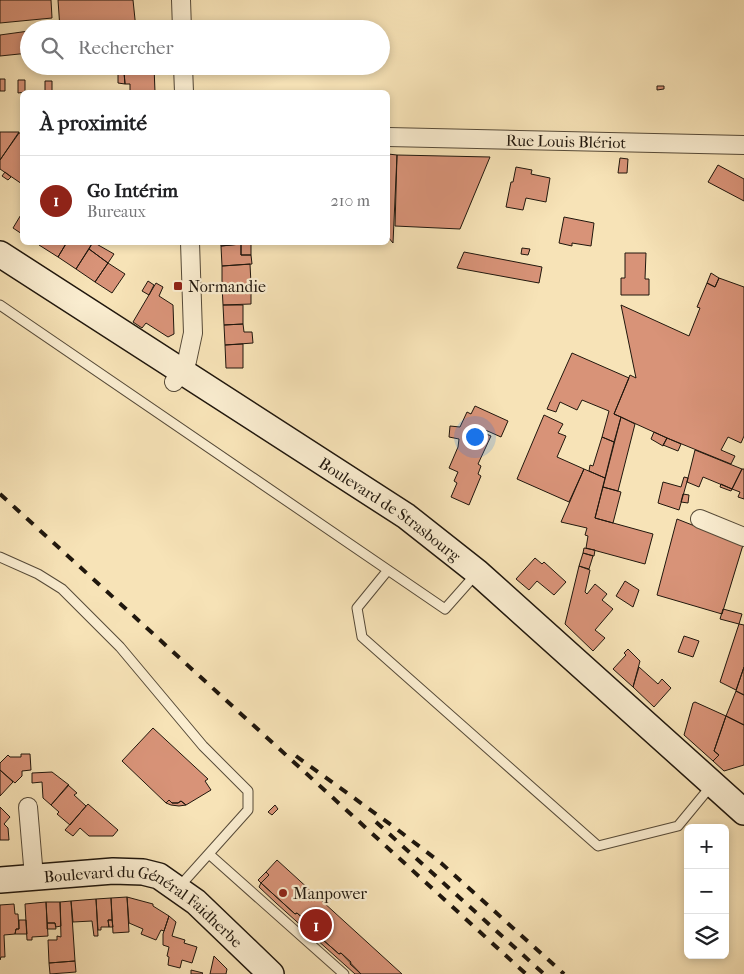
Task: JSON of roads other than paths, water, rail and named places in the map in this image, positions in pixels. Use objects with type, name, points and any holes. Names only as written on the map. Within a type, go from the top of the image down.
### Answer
[{"type":"street","points":[[181,0],[182,20]]},
{"type":"street","points":[[183,75],[184,90]]},
{"type":"street","name":"Rue Louis Blériot","points":[[390,136],[744,145]]},
{"type":"street","points":[[178,376],[187,361],[193,334],[190,245]]},
{"type":"street","name":"Boulevard de Strasbourg","points":[[0,254],[178,376],[406,516],[478,572],[739,809]]},
{"type":"street","points":[[700,519],[744,537]]},
{"type":"street","points":[[28,807],[34,877]]},
{"type":"street","name":"Boulevard du Général Faidherbe","points":[[0,880],[113,871],[143,872],[159,876],[196,902],[271,974]]},
{"type":"lane","points":[[0,305],[445,609],[478,572]]},
{"type":"lane","points":[[0,557],[38,574],[62,589],[120,646],[203,746],[248,791],[248,810],[178,888]]},
{"type":"lane","points":[[388,570],[357,608],[362,636],[598,846],[678,826],[713,784]]},
{"type":"lane","points":[[209,854],[344,974]]},
{"type":"railway","points":[[0,494],[526,974]]},
{"type":"railway","points":[[296,756],[441,863],[564,974]]},
{"type":"railway","points":[[376,822],[544,974]]},
{"type":"place","name":"Normandie","points":[[178,286]]},
{"type":"place","name":"Manpower","points":[[283,893]]},
{"type":"place","name":"Go Intérim","points":[[316,925]]}]
